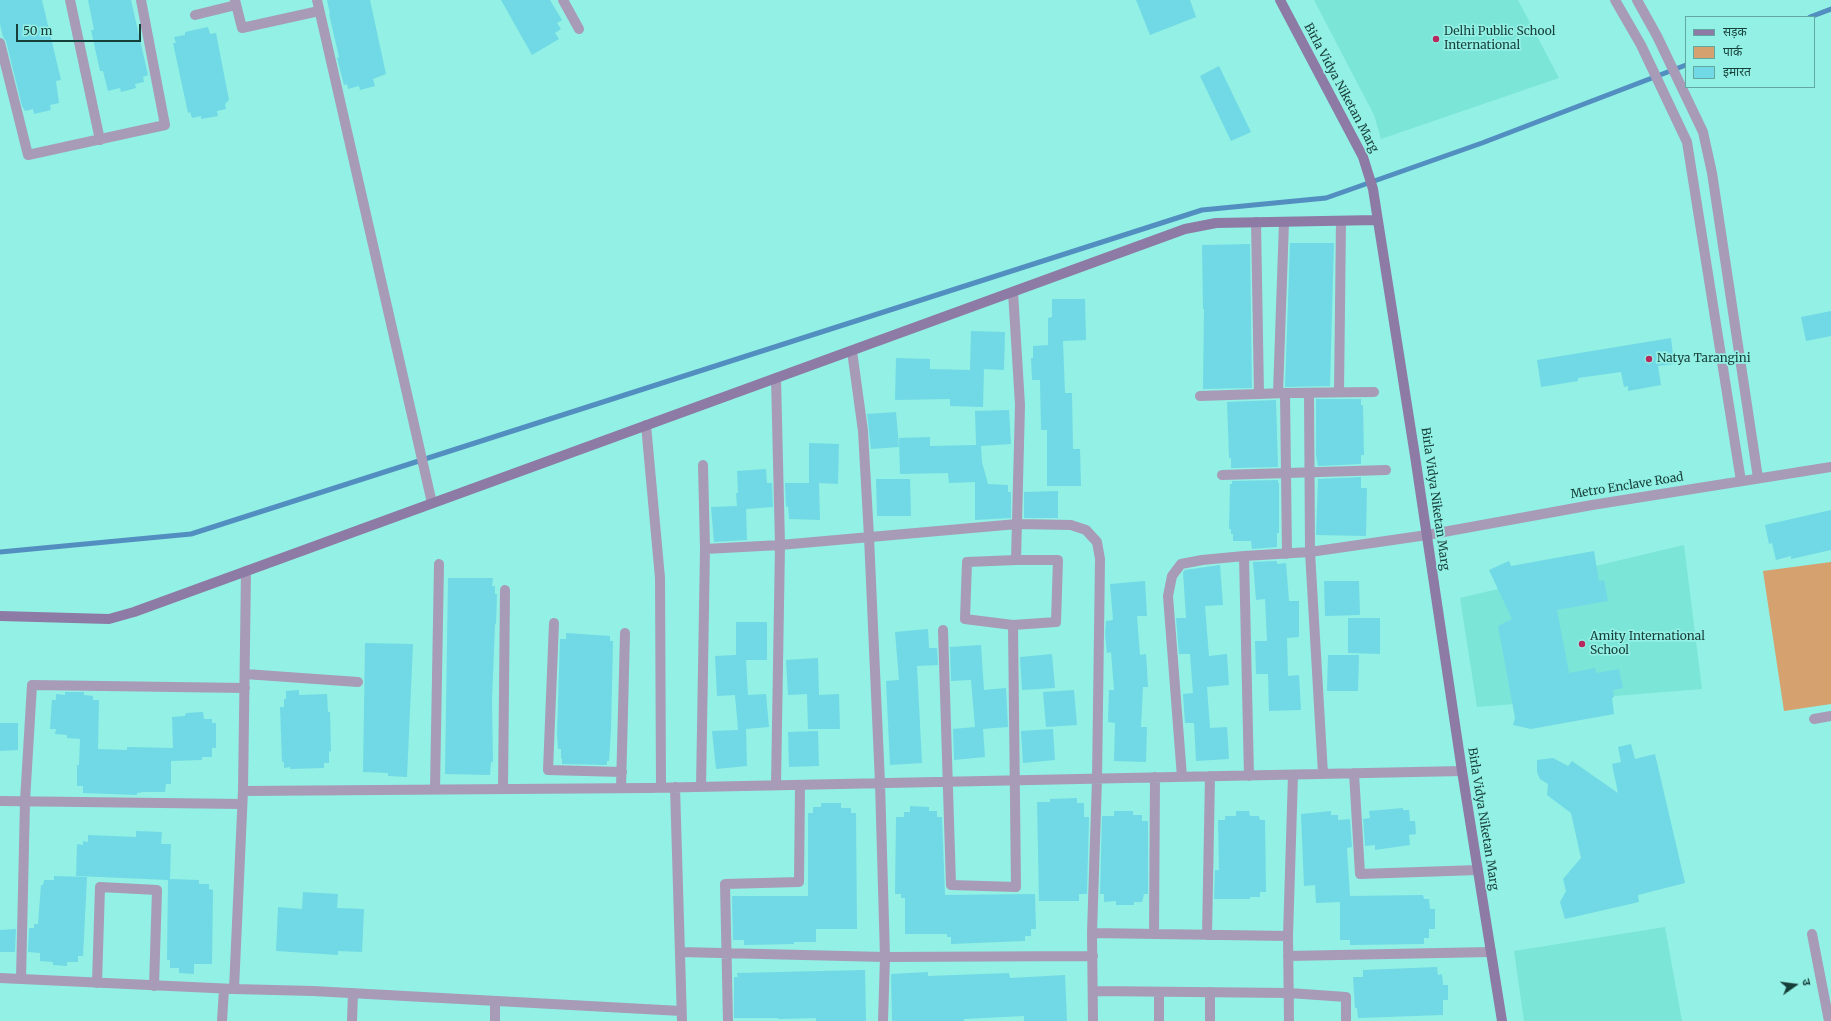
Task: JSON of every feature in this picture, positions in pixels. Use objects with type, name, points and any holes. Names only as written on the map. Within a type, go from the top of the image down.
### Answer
[{"type":"street","points":[[70,0],[100,140]]},
{"type":"street","points":[[0,43],[28,155],[100,140],[165,124],[141,0]]},
{"type":"street","points":[[317,0],[432,503]]},
{"type":"street","points":[[563,0],[579,29]]},
{"type":"street","name":"Birla Vidya Niketan Marg","points":[[1280,0],[1363,156],[1373,188],[1462,771],[1502,1021]]},
{"type":"street","points":[[1616,0],[1641,45],[1687,142],[1741,481]]},
{"type":"street","points":[[1637,0],[1657,36],[1703,132],[1712,173],[1758,478]]},
{"type":"street","points":[[195,15],[236,2],[242,28],[319,11]]},
{"type":"street","points":[[1641,45],[1657,36]]},
{"type":"street","points":[[0,616],[109,619],[134,612],[1185,229],[1216,223],[1378,220]]},
{"type":"street","points":[[1340,392],[1341,221]]},
{"type":"street","points":[[1256,222],[1259,394]]},
{"type":"street","points":[[1284,222],[1282,393],[1286,474],[1287,554]]},
{"type":"street","points":[[1013,292],[1020,405],[1016,560]]},
{"type":"street","points":[[852,350],[863,430],[880,783],[885,957],[883,1021]]},
{"type":"street","points":[[776,378],[780,545],[776,785]]},
{"type":"street","points":[[1200,396],[1374,392]]},
{"type":"street","points":[[1310,393],[1310,552],[1323,774]]},
{"type":"street","points":[[646,425],[660,578],[661,788]]},
{"type":"street","points":[[701,787],[705,549],[703,465]]},
{"type":"street","name":"Metro Enclave Road","points":[[1182,777],[1168,596],[1172,576],[1181,564],[1202,560],[1244,556],[1310,552],[1427,535],[1592,505],[1831,467]]},
{"type":"street","points":[[1222,475],[1386,470]]},
{"type":"street","points":[[705,549],[780,545],[1017,524],[1071,525],[1086,530],[1097,542],[1100,559],[1097,779],[1092,933],[1094,1021]]},
{"type":"street","points":[[1244,556],[1249,776]]},
{"type":"street","points":[[1058,560],[1056,622],[1013,624],[965,619],[967,562],[1058,560]]},
{"type":"street","points":[[435,789],[439,564]]},
{"type":"street","points":[[222,1021],[229,989],[243,791],[246,571]]},
{"type":"street","points":[[503,789],[505,590]]},
{"type":"street","points":[[554,623],[548,770],[622,772]]},
{"type":"street","points":[[943,630],[951,885],[1016,887],[1013,624]]},
{"type":"street","points":[[621,788],[625,632]]},
{"type":"street","points":[[245,674],[358,682]]},
{"type":"street","points":[[21,979],[25,801],[32,685],[245,688]]},
{"type":"street","points":[[1814,719],[1831,716]]},
{"type":"street","points":[[243,791],[661,788],[1462,771]]},
{"type":"street","points":[[1354,773],[1360,874],[1478,870]]},
{"type":"street","points":[[1289,1021],[1288,936],[1293,775]]},
{"type":"street","points":[[1207,935],[1210,776]]},
{"type":"street","points":[[1154,934],[1155,777]]},
{"type":"street","points":[[728,1021],[725,884],[799,882],[800,785]]},
{"type":"street","points":[[0,978],[154,986],[353,993],[495,1001],[681,1016],[675,787]]},
{"type":"street","points":[[0,801],[242,804]]},
{"type":"street","points":[[98,983],[100,888],[157,890],[154,986]]},
{"type":"street","points":[[1092,933],[1288,936]]},
{"type":"street","points":[[1812,934],[1829,1021]]},
{"type":"street","points":[[680,952],[885,957],[1093,956]]},
{"type":"street","points":[[1288,956],[1491,952]]},
{"type":"street","points":[[1093,991],[1288,993],[1346,997],[1346,1021]]},
{"type":"street","points":[[1158,1021],[1159,992]]},
{"type":"street","points":[[1210,992],[1210,1021]]},
{"type":"street","points":[[352,1021],[353,993]]},
{"type":"street","points":[[495,1001],[495,1021]]},
{"type":"shaded area","name":"Delhi Public School International","points":[[1314,0],[1518,0],[1559,78],[1381,139],[1374,115]]},
{"type":"shaded area","name":"Amity International School","points":[[1684,545],[1702,689],[1477,707],[1460,598]]},
{"type":"shaded area","points":[[1665,927],[1682,1021],[1524,1021],[1514,951]]},
{"type":"green space","points":[[1831,562],[1831,704],[1784,711],[1763,571]]},
{"type":"building","points":[[0,0],[42,0],[61,80],[56,81],[59,103],[50,105],[51,110],[34,114],[33,109],[25,111],[22,106],[6,41],[3,37],[0,24]]},
{"type":"building","points":[[88,0],[131,0],[148,75],[143,77],[144,82],[135,84],[136,88],[121,92],[120,88],[108,91],[103,71],[100,71],[91,30],[94,30]]},
{"type":"building","points":[[327,0],[370,0],[386,74],[373,79],[375,86],[360,90],[359,86],[348,89],[347,84],[344,85],[337,58],[339,57]]},
{"type":"building","points":[[501,0],[550,0],[562,20],[557,23],[561,29],[555,33],[559,39],[532,55]]},
{"type":"building","points":[[1136,0],[1190,0],[1196,17],[1150,35]]},
{"type":"building","points":[[208,27],[210,34],[216,33],[229,100],[225,104],[226,109],[217,111],[218,116],[201,119],[201,116],[192,118],[190,112],[188,113],[173,43],[176,43],[174,37],[185,35],[185,32]]},
{"type":"building","points":[[1219,66],[1251,132],[1231,141],[1200,76]]},
{"type":"building","points":[[1290,243],[1334,243],[1330,386],[1285,387]]},
{"type":"building","points":[[1250,244],[1252,388],[1203,389],[1204,309],[1202,245]]},
{"type":"building","points":[[1052,299],[1085,299],[1086,340],[1063,341],[1065,393],[1072,393],[1073,449],[1080,449],[1081,486],[1047,486],[1047,430],[1041,430],[1040,380],[1032,380],[1031,358],[1033,358],[1033,346],[1048,345],[1048,318],[1052,317]]},
{"type":"building","points":[[1831,311],[1831,336],[1806,341],[1801,317]]},
{"type":"building","points":[[971,331],[1005,332],[1004,370],[984,369],[983,407],[950,406],[950,399],[895,400],[896,358],[930,359],[930,369],[970,370]]},
{"type":"building","points":[[1671,338],[1674,364],[1658,366],[1661,385],[1628,391],[1628,386],[1624,387],[1621,372],[1578,378],[1578,381],[1541,387],[1537,360]]},
{"type":"building","points":[[1316,399],[1361,399],[1361,405],[1363,405],[1364,455],[1361,455],[1361,464],[1318,466],[1316,455]]},
{"type":"building","points":[[1276,400],[1278,467],[1231,468],[1231,458],[1229,458],[1227,402]]},
{"type":"building","points":[[1009,410],[1011,444],[981,446],[982,462],[988,484],[1008,485],[1008,492],[1011,492],[1011,518],[975,520],[975,482],[949,483],[948,473],[900,474],[899,438],[930,437],[930,446],[976,445],[975,411]]},
{"type":"building","points":[[896,412],[899,447],[871,449],[867,414]]},
{"type":"building","points":[[809,443],[839,444],[838,484],[819,483],[820,520],[789,519],[788,506],[786,507],[785,483],[809,483]]},
{"type":"building","points":[[766,469],[767,483],[772,483],[773,507],[746,509],[747,540],[714,542],[711,507],[737,506],[737,471]]},
{"type":"building","points":[[1361,477],[1361,488],[1367,488],[1366,536],[1316,535],[1318,479]]},
{"type":"building","points":[[876,479],[910,479],[911,516],[877,516]]},
{"type":"building","points":[[1278,480],[1279,533],[1277,533],[1277,547],[1252,549],[1251,541],[1233,541],[1233,534],[1231,534],[1231,529],[1229,529],[1230,484],[1232,484],[1232,481]]},
{"type":"building","points":[[1058,491],[1058,518],[1024,518],[1024,492]]},
{"type":"building","points":[[1831,510],[1831,550],[1791,559],[1791,556],[1776,560],[1772,543],[1769,544],[1765,525]]},
{"type":"building","points":[[1594,551],[1599,581],[1604,580],[1608,601],[1557,610],[1569,673],[1595,668],[1596,673],[1619,669],[1623,688],[1613,690],[1614,697],[1612,698],[1614,714],[1531,729],[1513,725],[1515,718],[1498,626],[1512,619],[1489,570],[1509,561],[1511,566]]},
{"type":"building","points":[[1277,561],[1277,564],[1286,563],[1289,601],[1299,601],[1299,637],[1287,638],[1288,676],[1299,675],[1301,710],[1269,711],[1268,674],[1256,674],[1255,641],[1267,641],[1265,599],[1256,600],[1253,562]]},
{"type":"building","points":[[1220,565],[1223,605],[1205,606],[1209,656],[1227,654],[1229,685],[1207,687],[1210,728],[1227,727],[1229,759],[1196,761],[1194,723],[1185,723],[1183,694],[1193,693],[1190,654],[1179,654],[1176,618],[1186,618],[1183,572],[1185,570]]},
{"type":"building","points":[[448,578],[493,578],[492,586],[495,586],[495,594],[497,594],[492,701],[493,762],[491,762],[490,775],[445,774]]},
{"type":"building","points":[[1145,581],[1147,616],[1137,616],[1140,655],[1146,654],[1147,669],[1148,687],[1143,687],[1141,727],[1147,727],[1146,762],[1114,761],[1115,723],[1108,722],[1109,690],[1114,690],[1111,652],[1107,653],[1105,634],[1106,621],[1113,620],[1110,584]]},
{"type":"building","points":[[1324,581],[1359,581],[1360,615],[1325,616]]},
{"type":"building","points":[[1348,618],[1380,618],[1380,654],[1348,653]]},
{"type":"building","points":[[736,622],[767,622],[767,660],[746,660],[748,695],[766,694],[769,727],[746,729],[747,766],[716,769],[712,731],[738,730],[735,695],[717,696],[715,656],[736,655]]},
{"type":"building","points":[[928,629],[929,648],[937,648],[938,665],[917,666],[922,763],[890,765],[886,681],[899,680],[895,632]]},
{"type":"building","points":[[566,633],[610,636],[610,641],[613,641],[611,729],[609,761],[607,761],[607,765],[562,764],[561,749],[558,749],[557,734],[560,639],[566,639]]},
{"type":"building","points":[[365,643],[413,644],[407,777],[388,776],[388,773],[363,772]]},
{"type":"building","points":[[981,645],[984,690],[1006,688],[1008,727],[983,729],[985,757],[954,760],[953,729],[975,727],[971,680],[951,681],[950,647]]},
{"type":"building","points":[[1052,654],[1055,688],[1022,690],[1020,657]]},
{"type":"building","points":[[1328,655],[1359,655],[1358,691],[1327,691]]},
{"type":"building","points":[[818,658],[819,695],[839,694],[840,729],[808,729],[807,694],[788,695],[786,660]]},
{"type":"building","points":[[299,690],[299,695],[327,694],[328,712],[330,712],[331,752],[329,751],[329,763],[324,763],[324,768],[290,769],[290,767],[284,768],[284,762],[282,762],[280,707],[284,707],[286,691]]},
{"type":"building","points":[[1074,690],[1077,725],[1046,727],[1043,692]]},
{"type":"building","points":[[65,692],[84,692],[84,695],[93,696],[93,700],[99,700],[98,749],[127,750],[127,747],[173,748],[172,717],[185,716],[186,713],[203,712],[204,719],[212,719],[212,723],[216,723],[216,748],[212,748],[212,757],[202,757],[202,760],[171,761],[171,784],[166,784],[165,792],[144,792],[137,793],[137,795],[83,793],[83,786],[77,786],[77,765],[79,765],[80,739],[67,738],[67,735],[55,734],[56,729],[50,729],[52,700],[56,700],[56,694],[65,695]]},
{"type":"building","points":[[0,723],[18,723],[18,750],[0,751]]},
{"type":"building","points":[[1053,729],[1055,760],[1023,763],[1021,731]]},
{"type":"building","points":[[818,731],[819,766],[789,767],[788,732]]},
{"type":"building","points":[[1631,744],[1635,759],[1655,754],[1685,883],[1638,895],[1639,902],[1565,919],[1560,902],[1566,891],[1563,879],[1581,858],[1571,813],[1547,795],[1548,784],[1540,779],[1537,772],[1537,760],[1553,758],[1568,766],[1572,761],[1618,793],[1612,764],[1621,762],[1618,747]]},
{"type":"building","points":[[1077,798],[1077,803],[1084,803],[1084,817],[1089,817],[1087,894],[1079,894],[1079,901],[1039,901],[1037,802],[1050,802],[1050,799]]},
{"type":"building","points":[[821,803],[841,803],[841,808],[851,808],[851,813],[856,813],[857,929],[816,929],[816,942],[794,942],[794,944],[744,945],[744,940],[733,940],[732,896],[808,896],[808,813],[813,813],[813,807],[821,807]]},
{"type":"building","points":[[910,806],[929,807],[929,811],[937,811],[937,817],[942,817],[945,895],[1035,894],[1036,929],[1031,929],[1031,936],[1025,936],[1025,941],[951,944],[951,937],[947,937],[947,934],[905,934],[905,898],[901,898],[901,894],[895,894],[896,817],[904,817],[904,812],[910,812]]},
{"type":"building","points":[[1403,808],[1403,810],[1409,810],[1410,821],[1415,821],[1416,834],[1409,835],[1410,845],[1375,850],[1375,845],[1365,846],[1363,819],[1370,818],[1369,811]]},
{"type":"building","points":[[1114,811],[1133,811],[1133,815],[1142,815],[1142,821],[1148,821],[1148,894],[1144,894],[1142,902],[1134,902],[1134,905],[1116,905],[1116,901],[1104,902],[1104,894],[1100,894],[1102,816],[1114,816]]},
{"type":"building","points":[[1236,811],[1249,811],[1250,816],[1259,816],[1260,820],[1265,820],[1266,892],[1260,892],[1260,897],[1250,897],[1250,899],[1214,899],[1215,870],[1219,870],[1218,820],[1225,820],[1225,816],[1236,816]]},
{"type":"building","points":[[1331,811],[1331,815],[1338,815],[1338,820],[1350,819],[1352,847],[1347,848],[1350,896],[1423,895],[1424,899],[1429,899],[1430,909],[1435,909],[1435,929],[1429,929],[1429,938],[1424,938],[1424,944],[1350,945],[1350,940],[1340,940],[1340,902],[1316,903],[1315,885],[1304,886],[1301,814]]},
{"type":"building","points":[[136,831],[162,832],[161,844],[171,844],[170,879],[199,880],[199,884],[209,884],[209,889],[213,890],[212,964],[194,964],[194,974],[179,973],[179,968],[170,968],[170,960],[167,960],[168,880],[76,876],[77,844],[83,845],[83,841],[88,842],[88,835],[136,837]]},
{"type":"building","points":[[54,876],[87,877],[83,956],[78,956],[78,962],[67,962],[67,966],[53,965],[53,962],[40,961],[40,953],[28,952],[29,928],[34,928],[34,924],[38,924],[41,885],[43,885],[44,880],[54,880]]},
{"type":"building","points":[[303,892],[338,894],[337,908],[364,909],[362,952],[338,951],[338,955],[276,951],[278,907],[302,909]]},
{"type":"building","points":[[16,929],[15,952],[0,952],[0,930]]},
{"type":"building","points":[[1437,967],[1438,975],[1442,974],[1443,985],[1448,985],[1448,1000],[1443,1000],[1443,1015],[1358,1018],[1357,1008],[1355,1008],[1353,977],[1363,977],[1363,970]]},
{"type":"building","points":[[865,970],[866,1021],[816,1021],[816,1018],[734,1018],[734,977],[738,977],[737,973]]},
{"type":"building","points":[[928,972],[928,976],[1009,973],[1010,978],[1065,975],[1067,1021],[1024,1021],[1024,1016],[964,1019],[964,1021],[892,1021],[891,974]]},
{"type":"waterway","points":[[1813,16],[1831,9]]},
{"type":"waterway","points":[[0,552],[191,534],[1202,210],[1326,198],[1482,143],[1685,65]]},
{"type":"place","name":"Delhi Public School International","points":[[1436,39]]},
{"type":"place","name":"Natya Tarangini","points":[[1649,359]]},
{"type":"place","name":"Amity International School","points":[[1582,644]]}]
